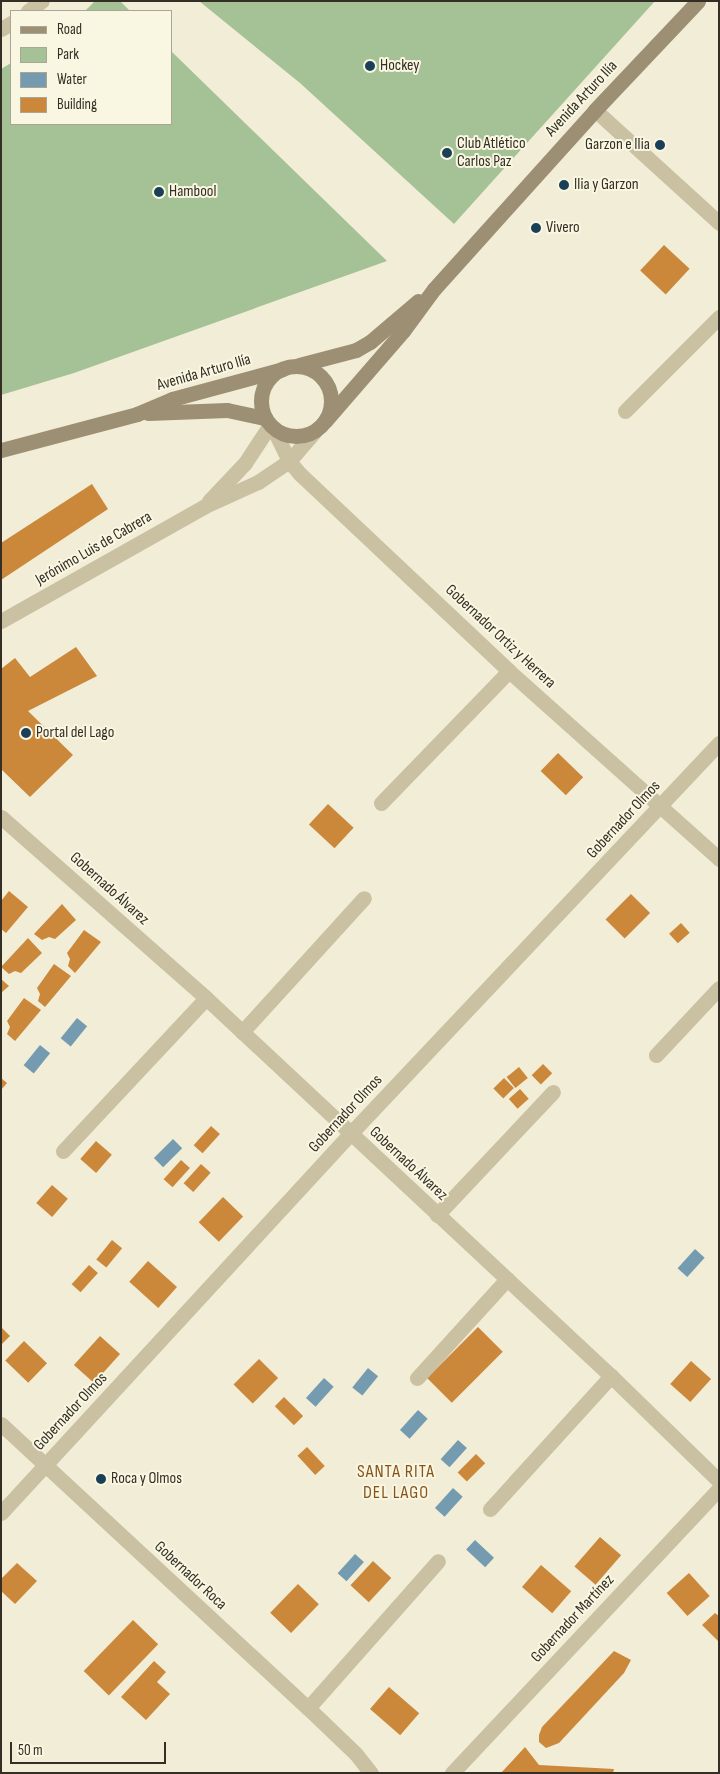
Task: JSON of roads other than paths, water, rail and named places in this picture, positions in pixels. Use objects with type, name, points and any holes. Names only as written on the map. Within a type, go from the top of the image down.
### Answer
[{"type":"main road","name":"Avenida Arturo Ilía","points":[[320,426],[402,331],[434,289],[595,110],[698,1]]},
{"type":"main road","name":"Avenida Arturo Ilía","points":[[1,450],[136,414],[172,399],[287,368],[322,361],[356,350],[370,342],[394,319],[434,289]]},
{"type":"main road","points":[[287,368],[311,370],[326,383],[331,402],[320,426],[295,436],[286,435],[270,424],[261,403],[262,392],[273,375],[287,368]]},
{"type":"main road","name":"Avenida Arturo Ilía","points":[[136,414],[227,410],[270,424]]},
{"type":"street","points":[[29,10],[42,1]]},
{"type":"street","points":[[595,110],[719,223]]},
{"type":"street","points":[[625,411],[719,317]]},
{"type":"street","name":"Jerónimo Luis de Cabrera","points":[[205,506],[244,463],[270,424]]},
{"type":"street","name":"Gobernador Ortiz y Herrera","points":[[270,424],[289,461],[509,671],[719,859]]},
{"type":"street","name":"Jerónimo Luis de Cabrera","points":[[1,621],[205,506],[258,482],[289,461],[320,426]]},
{"type":"street","points":[[380,803],[509,671]]},
{"type":"street","name":"Gobernador Olmos","points":[[1,1513],[350,1134],[719,743]]},
{"type":"street","name":"Gobernado Álvarez","points":[[1,817],[206,998],[611,1376],[719,1481]]},
{"type":"street","points":[[242,1032],[364,898]]},
{"type":"street","points":[[656,1055],[719,988]]},
{"type":"street","points":[[63,1151],[206,998]]},
{"type":"street","points":[[437,1215],[553,1092]]},
{"type":"street","points":[[417,1378],[507,1279]]},
{"type":"street","points":[[490,1510],[611,1376]]},
{"type":"street","name":"Gobernador Roca","points":[[1,1424],[308,1708],[356,1754],[371,1773]]},
{"type":"street","name":"Gobernador Martínez","points":[[452,1773],[719,1489]]},
{"type":"street","points":[[308,1708],[438,1561]]},
{"type":"street","name":"Gobernador Roca","points":[[356,1754],[384,1773]]},
{"type":"water","points":[[77,1018],[87,1026],[71,1046],[61,1038]]},
{"type":"water","points":[[40,1045],[50,1053],[34,1073],[24,1065]]},
{"type":"water","points":[[173,1139],[182,1148],[163,1167],[154,1158]]},
{"type":"water","points":[[695,1249],[705,1258],[687,1277],[678,1268]]},
{"type":"water","points":[[368,1368],[378,1376],[362,1396],[352,1387]]},
{"type":"water","points":[[324,1378],[334,1387],[316,1407],[306,1398]]},
{"type":"water","points":[[418,1410],[428,1419],[410,1439],[400,1430]]},
{"type":"water","points":[[458,1440],[467,1448],[450,1467],[441,1459]]},
{"type":"water","points":[[453,1488],[463,1497],[445,1517],[435,1508]]},
{"type":"water","points":[[475,1540],[494,1558],[485,1567],[466,1550]]},
{"type":"water","points":[[355,1554],[364,1562],[347,1581],[338,1573]]},
{"type":"place","name":"Hockey","points":[[370,66]]},
{"type":"place","name":"Garzon e Ilia","points":[[660,145]]},
{"type":"place","name":"Club Atlético Carlos Paz","points":[[447,153]]},
{"type":"place","name":"Ilia y Garzon","points":[[564,185]]},
{"type":"place","name":"Hambool","points":[[159,192]]},
{"type":"place","name":"Vivero","points":[[536,228]]},
{"type":"place","name":"Portal del Lago","points":[[26,733]]},
{"type":"place","name":"Roca y Olmos","points":[[101,1479]]},
{"type":"district","name":"SANTA RITA DEL LAGO","points":[[396,1484]]}]
